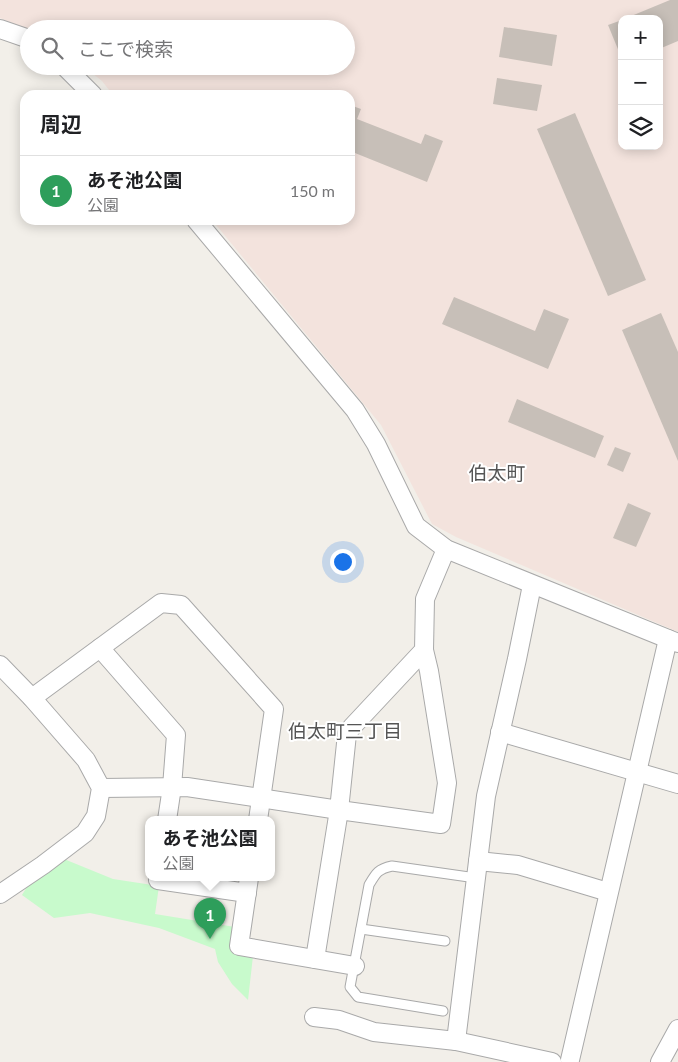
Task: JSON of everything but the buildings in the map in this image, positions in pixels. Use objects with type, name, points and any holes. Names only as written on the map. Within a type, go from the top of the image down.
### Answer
[{"type":"street","points":[[0,29],[20,36]]},
{"type":"street","points":[[73,75],[88,90]]},
{"type":"street","points":[[200,225],[354,410],[376,444],[416,526],[446,549],[673,641],[636,772],[565,1062],[526,1059],[456,1041],[374,1032],[339,1020],[314,1017]]},
{"type":"street","points":[[101,788],[187,787],[441,824],[447,783],[424,650],[426,598],[446,549]]},
{"type":"street","points":[[456,1041],[486,796],[532,585]]},
{"type":"street","points":[[32,698],[161,603],[181,605],[274,709],[259,816]]},
{"type":"street","points":[[100,648],[176,735],[168,816]]},
{"type":"street","points":[[315,960],[339,810],[347,734],[424,650]]},
{"type":"street","points":[[0,665],[32,698],[86,760],[101,788],[96,816],[85,832],[0,894]]},
{"type":"street","points":[[500,732],[678,784]]},
{"type":"street","points":[[477,870],[518,865],[608,892]]},
{"type":"street","points":[[173,881],[248,886],[239,946],[354,966]]},
{"type":"street","points":[[660,1062],[678,1029]]},
{"type":"lane","points":[[443,1011],[358,997],[350,987],[369,885],[375,874],[382,868],[392,866],[477,870]]},
{"type":"lane","points":[[361,929],[445,941]]},
{"type":"shaded area","points":[[0,0],[678,0],[678,632],[456,537],[432,524],[381,425],[216,225],[355,225],[355,90],[109,90],[94,75],[355,75],[355,20],[20,20],[20,27],[0,18]]},
{"type":"green space","points":[[59,857],[113,879],[159,886],[155,914],[235,927],[231,952],[253,956],[248,1000],[232,984],[218,962],[215,949],[159,928],[90,913],[54,918],[22,895],[33,877]]},
{"type":"place","name":"あそ池公園","points":[[210,939]]},
{"type":"district","name":"伯太町","points":[[497,472]]},
{"type":"district","name":"伯太町三丁目","points":[[345,730]]}]
